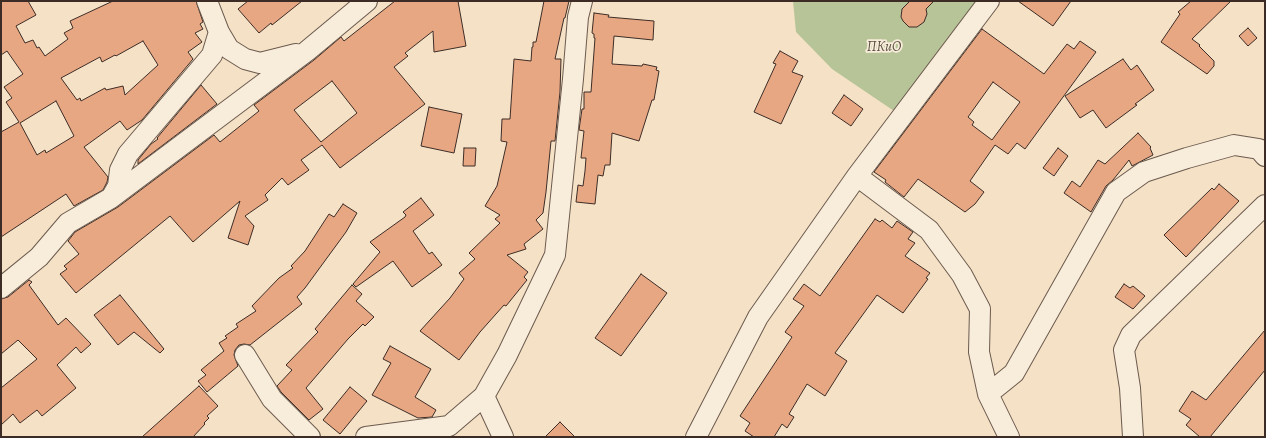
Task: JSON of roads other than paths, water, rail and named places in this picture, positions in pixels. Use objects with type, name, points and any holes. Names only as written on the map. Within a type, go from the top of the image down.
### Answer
[{"type":"street","points":[[207,1],[219,32],[229,49],[245,60],[260,63],[307,51]]},
{"type":"street","points":[[1,288],[38,257],[68,223],[111,198],[307,51],[367,1]]},
{"type":"street","points":[[366,437],[449,432],[484,396],[507,355],[554,255],[574,79],[578,17],[582,1]]},
{"type":"street","points":[[696,437],[758,318],[857,176],[989,1]]},
{"type":"street","points":[[111,198],[118,186],[120,170],[128,154],[212,55],[219,32]]},
{"type":"street","points":[[988,394],[1014,373],[1116,192],[1144,172],[1234,145],[1259,149],[1265,156]]},
{"type":"street","points":[[857,176],[929,230],[962,275],[980,309],[979,352],[988,394],[1009,437]]},
{"type":"street","points":[[1133,437],[1130,388],[1124,350],[1131,335],[1265,205]]},
{"type":"street","points":[[245,355],[272,398],[310,437]]},
{"type":"street","points":[[484,396],[503,437]]},
{"type":"park label","name":"ПКиО","points":[[884,48]]}]
